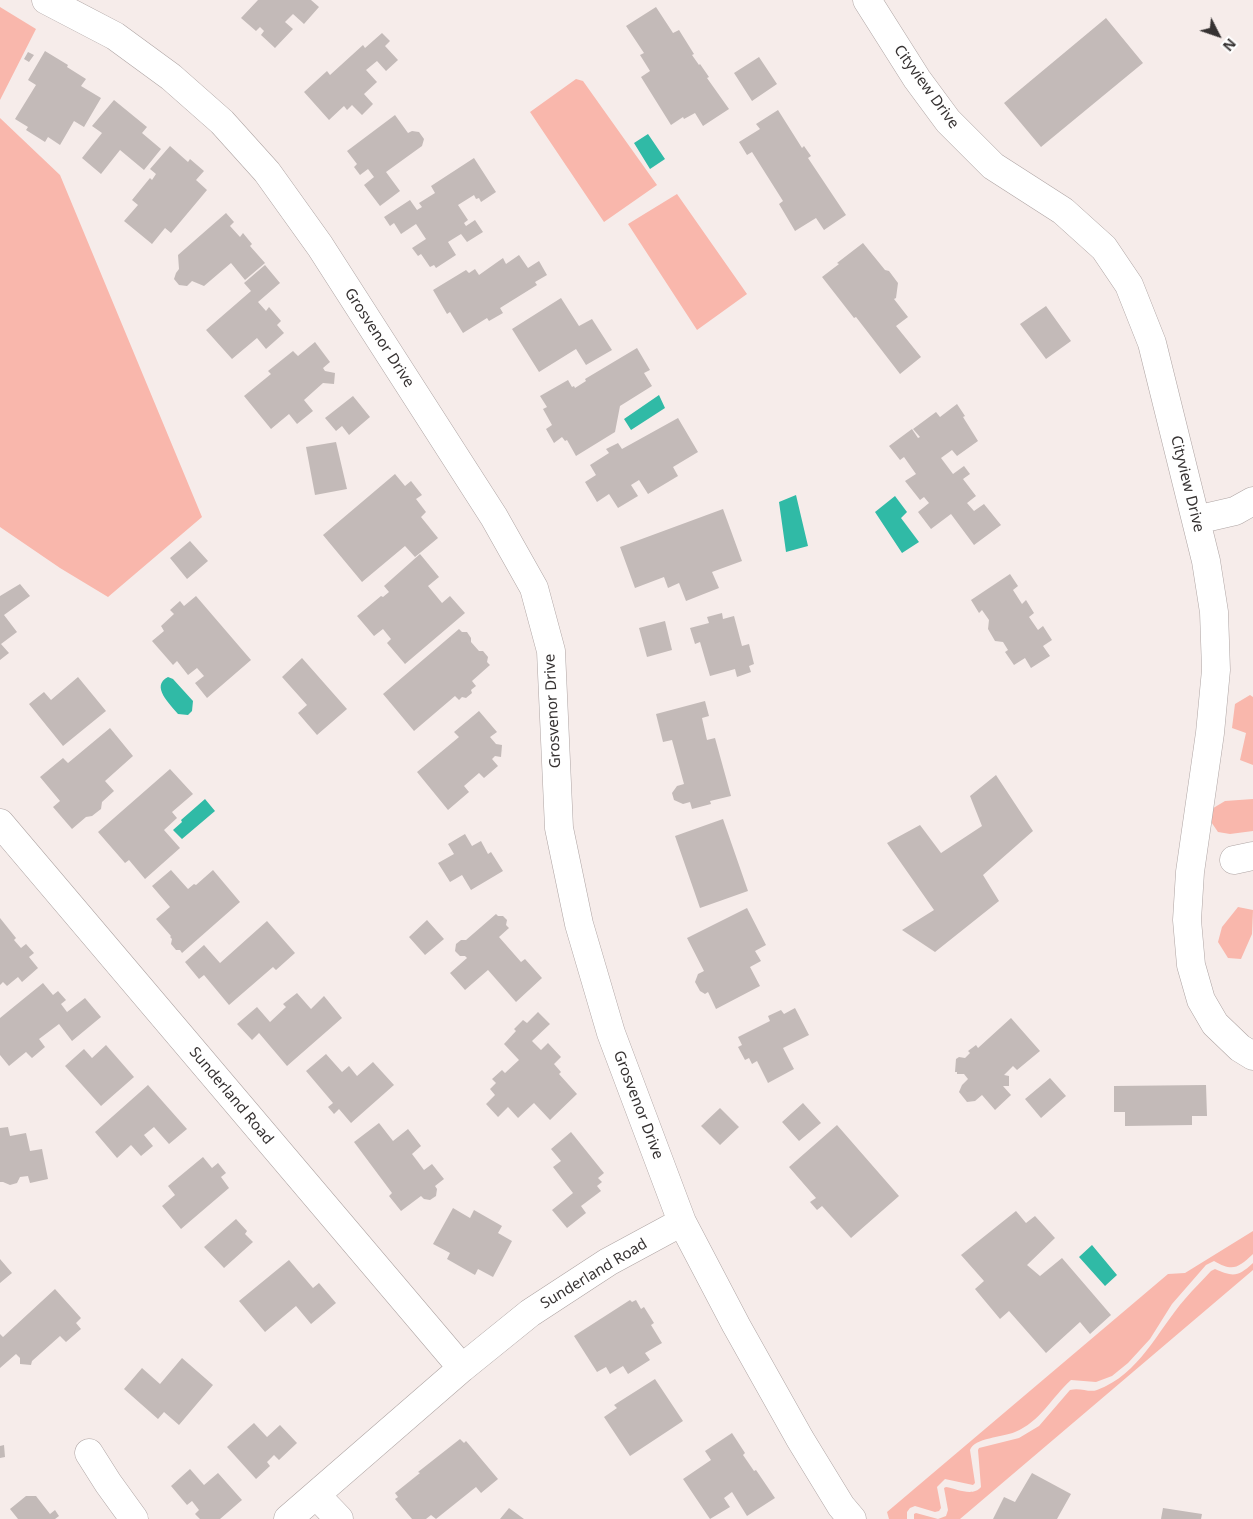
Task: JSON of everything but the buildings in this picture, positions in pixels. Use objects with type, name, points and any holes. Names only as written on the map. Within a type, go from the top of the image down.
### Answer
[{"type":"street","name":"Grosvenor Drive","points":[[46,0],[115,36],[171,77],[222,122],[267,172],[320,246],[494,517],[534,588],[551,651],[559,828],[579,924],[611,1033],[682,1222],[736,1325],[800,1439],[841,1506],[852,1519]]},
{"type":"street","name":"Cityview Drive","points":[[867,0],[917,79],[948,121],[993,166],[1063,211],[1104,248],[1129,284],[1152,343],[1206,561],[1214,612],[1216,670],[1210,732],[1190,872],[1187,920],[1191,965],[1202,1000],[1215,1024],[1240,1048],[1253,1056]]},
{"type":"street","points":[[1196,520],[1235,511],[1253,501]]},
{"type":"street","name":"Sunderland Road","points":[[0,823],[462,1368]]},
{"type":"street","name":"Sunderland Road","points":[[288,1519],[462,1368],[530,1312],[608,1262],[682,1222]]},
{"type":"street","points":[[89,1453],[134,1519]]},
{"type":"street","points":[[316,1495],[339,1519]]},
{"type":"shaded area","points":[[0,7],[36,29],[0,100]]},
{"type":"shaded area","points":[[576,79],[583,81],[657,185],[604,222],[530,112]]},
{"type":"shaded area","points":[[0,118],[60,175],[202,517],[108,597],[60,568],[0,527]]},
{"type":"shaded area","points":[[648,134],[665,159],[650,169],[634,143]]},
{"type":"shaded area","points":[[677,194],[747,294],[697,330],[628,224]]},
{"type":"shaded area","points":[[659,395],[665,408],[631,430],[624,419]]},
{"type":"shaded area","points":[[796,495],[808,546],[786,552],[779,502]]},
{"type":"shaded area","points":[[895,496],[907,512],[901,518],[919,542],[902,553],[875,512]]},
{"type":"shaded area","points":[[168,677],[173,679],[193,701],[192,711],[188,715],[178,714],[163,695],[161,685]]},
{"type":"shaded area","points":[[1250,695],[1253,697],[1253,765],[1240,760],[1246,733],[1232,728],[1235,704]]},
{"type":"shaded area","points":[[205,799],[215,811],[182,839],[173,830],[182,822],[181,820]]},
{"type":"shaded area","points":[[1253,799],[1253,831],[1230,834],[1218,832],[1205,813],[1225,801]]},
{"type":"shaded area","points":[[1238,907],[1253,910],[1252,934],[1241,959],[1228,958],[1218,942],[1222,927]]},
{"type":"shaded area","points":[[1253,1231],[1253,1254],[1235,1267],[1226,1267],[1214,1261],[1206,1265],[1172,1304],[1150,1339],[1128,1363],[1112,1376],[1096,1382],[1071,1380],[1039,1416],[1024,1428],[1010,1434],[983,1440],[973,1446],[970,1450],[975,1483],[973,1485],[945,1479],[937,1487],[941,1508],[939,1511],[935,1512],[915,1506],[907,1512],[907,1519],[889,1519],[887,1512],[1168,1274],[1185,1273]]},
{"type":"shaded area","points":[[1092,1245],[1117,1275],[1105,1286],[1079,1257]]},
{"type":"shaded area","points":[[1253,1263],[1253,1270],[960,1519],[938,1519],[946,1516],[948,1510],[944,1488],[969,1492],[978,1490],[981,1487],[979,1448],[1019,1438],[1039,1426],[1070,1390],[1094,1391],[1112,1383],[1136,1363],[1175,1311],[1211,1271],[1215,1269],[1235,1274],[1243,1271]]},
{"type":"shaded area","points":[[916,1513],[938,1519],[914,1519],[914,1514]]}]
